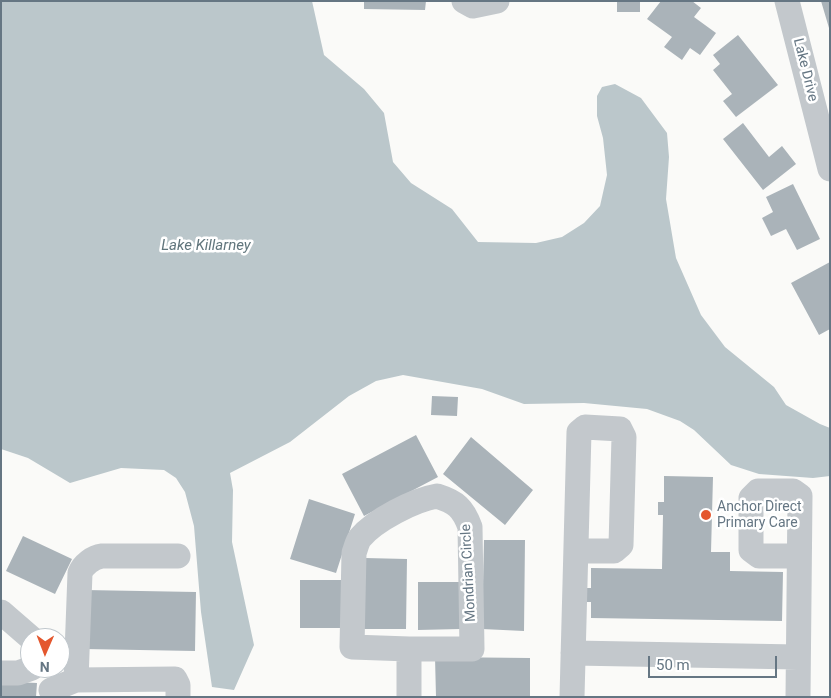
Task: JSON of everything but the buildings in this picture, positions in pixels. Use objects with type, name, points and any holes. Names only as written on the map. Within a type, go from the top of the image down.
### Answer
[{"type":"street","points":[[464,1],[473,6],[497,1]]},
{"type":"street","name":"Lake Drive","points":[[788,1],[830,169]]},
{"type":"street","points":[[572,697],[579,432],[585,427],[620,429],[624,437],[621,545],[614,551],[576,551]]},
{"type":"street","name":"Mondrian Circle","points":[[437,496],[448,500],[464,511],[470,526],[472,650],[409,650],[352,647],[354,553],[359,540],[374,524],[423,499],[437,496]]},
{"type":"street","points":[[76,680],[81,569],[95,557],[102,556],[178,556]]},
{"type":"street","points":[[798,697],[799,556]]},
{"type":"street","points":[[1,612],[20,628]]},
{"type":"street","points":[[409,650],[409,697]]},
{"type":"street","points":[[573,653],[798,656]]},
{"type":"street","points":[[1,673],[20,672]]},
{"type":"street","points":[[50,685],[76,680],[175,680],[178,685],[178,697]]},
{"type":"water","name":"Lake Killarney","points":[[1,1],[312,1],[324,55],[364,89],[384,113],[393,162],[411,183],[452,209],[478,242],[536,243],[562,237],[584,223],[600,206],[607,175],[603,138],[597,116],[597,96],[602,87],[615,84],[641,98],[667,133],[669,157],[666,199],[676,258],[701,315],[725,347],[774,387],[786,405],[830,428],[830,476],[813,478],[759,474],[731,465],[694,430],[680,421],[647,409],[584,403],[524,404],[482,389],[403,375],[376,381],[349,396],[290,442],[230,473],[233,490],[232,542],[254,645],[234,690],[212,687],[201,612],[194,526],[185,492],[176,478],[164,470],[121,468],[70,483],[28,458],[1,449]]},
{"type":"place","name":"Anchor Direct Primary Care","points":[[706,515]]}]
